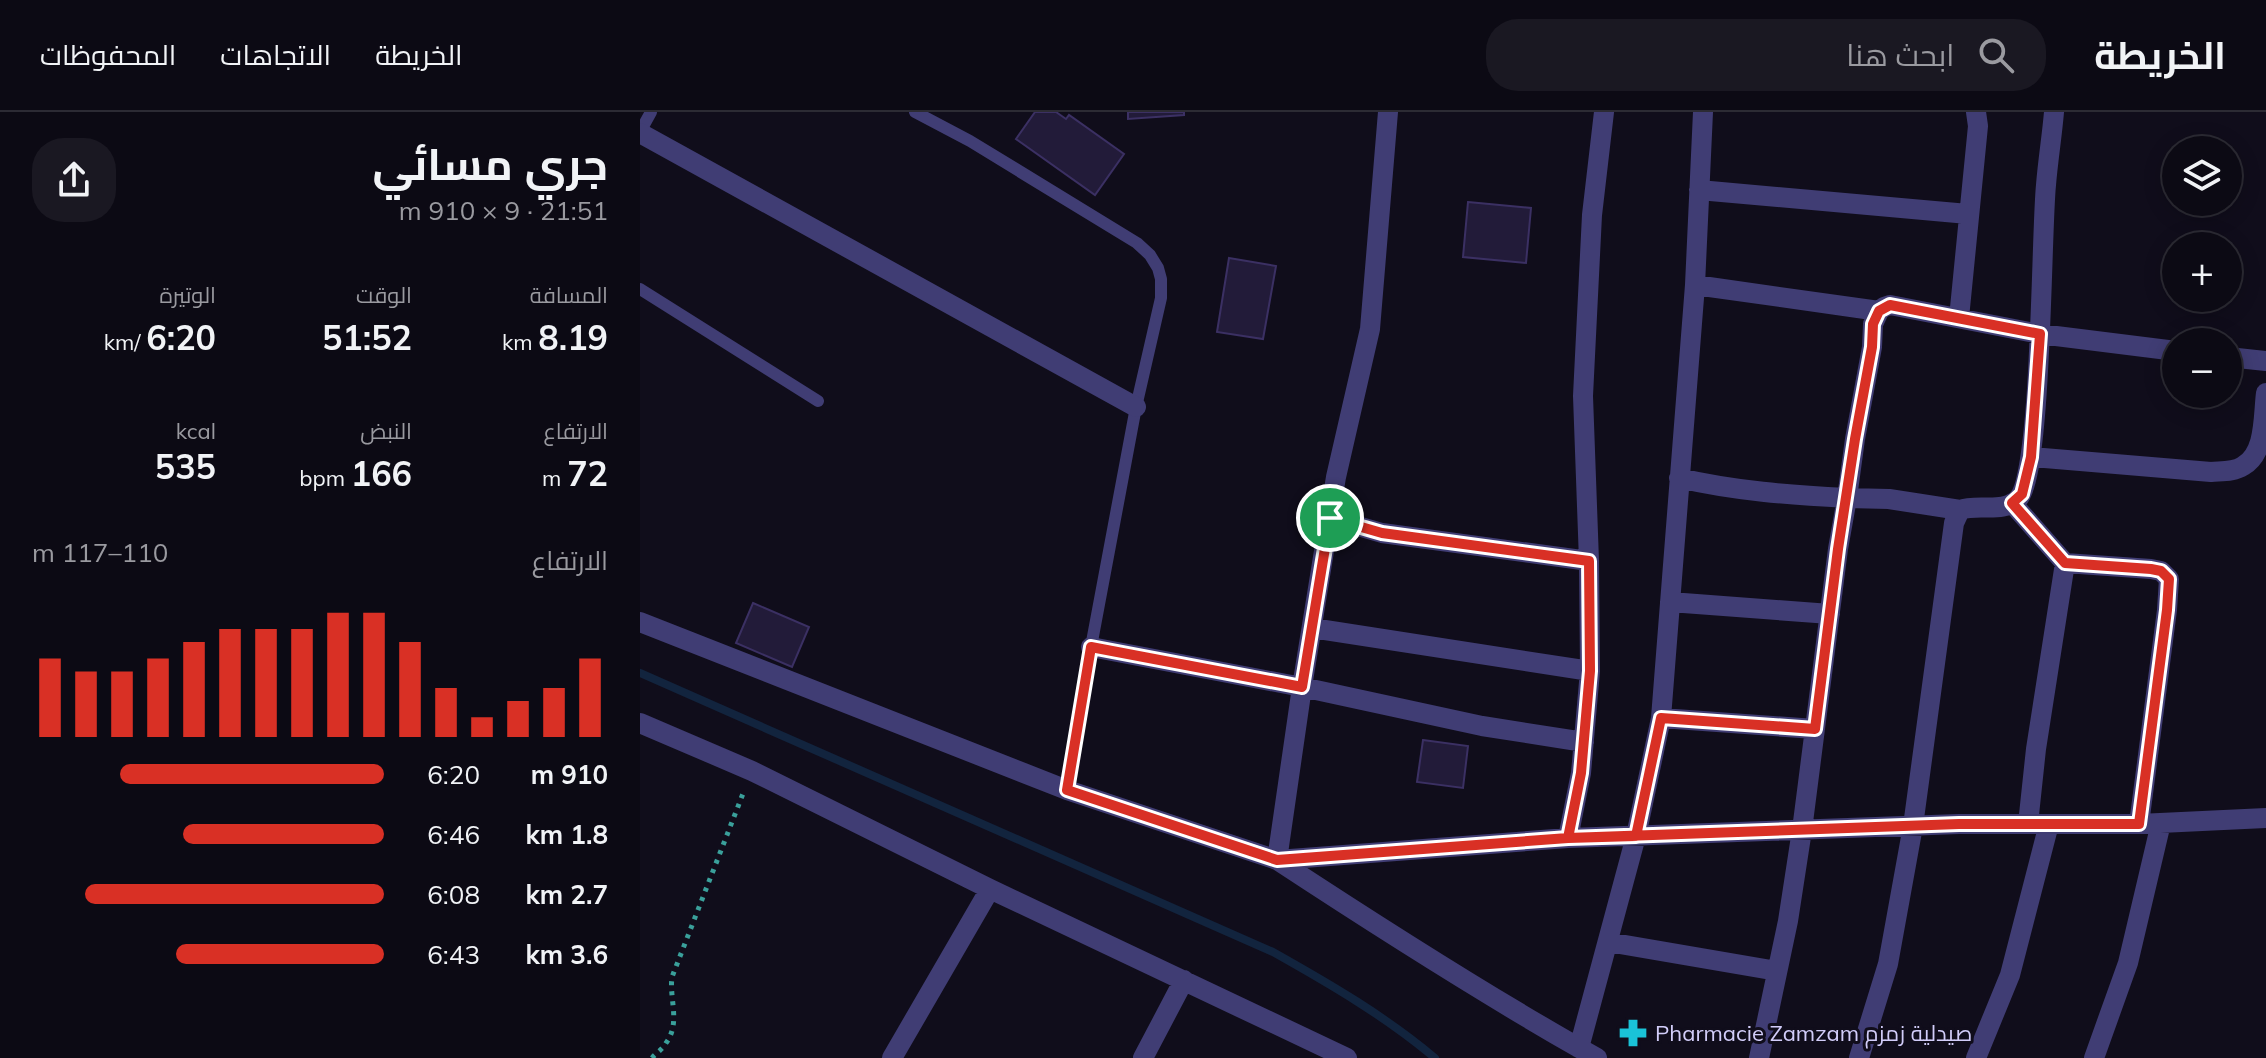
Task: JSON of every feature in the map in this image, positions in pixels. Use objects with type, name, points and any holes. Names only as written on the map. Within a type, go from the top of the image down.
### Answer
[{"type":"street","points":[[1277,860],[1336,477],[1370,329],[1388,112]]},
{"type":"street","points":[[1568,838],[1581,773],[1590,671],[1583,396],[1592,215],[1604,112]]},
{"type":"street","points":[[640,622],[1067,790],[1277,860],[1368,920],[1588,1053],[1608,942],[1636,836],[1661,718],[1695,285],[1703,112]]},
{"type":"street","points":[[1959,318],[1978,126],[1976,112]]},
{"type":"street","points":[[1679,478],[1712,486],[1782,495],[1889,499],[1960,510],[1977,506],[1998,508],[2012,503],[2022,494],[2031,457],[2040,334],[2045,185],[2054,112]]},
{"type":"street","points":[[640,132],[1136,407]]},
{"type":"street","points":[[1699,190],[1968,214]]},
{"type":"street","points":[[1695,285],[1879,311]]},
{"type":"street","points":[[1759,1058],[1788,921],[1855,439],[1872,347],[1873,324],[1879,311],[1890,305],[2040,334],[2162,349]]},
{"type":"street","points":[[2242,358],[2266,361]]},
{"type":"street","points":[[2031,457],[2229,471],[2244,466],[2256,452],[2262,433],[2266,393]]},
{"type":"street","points":[[2012,503],[2065,563],[2151,569],[2161,571],[2169,579],[2139,824]]},
{"type":"street","points":[[1859,1058],[1888,964],[1913,826],[1954,523],[1960,510]]},
{"type":"street","points":[[1330,518],[1382,533],[1589,561]]},
{"type":"street","points":[[2028,824],[2036,749],[2065,563]]},
{"type":"street","points":[[1670,602],[1830,614]]},
{"type":"street","points":[[1312,628],[1590,671]]},
{"type":"street","points":[[1091,647],[1302,687],[1467,723],[1584,742]]},
{"type":"street","points":[[1661,718],[1815,729]]},
{"type":"street","points":[[640,723],[752,771],[990,889],[1347,1058]]},
{"type":"street","points":[[1277,860],[1568,838],[2266,818]]},
{"type":"street","points":[[2094,1058],[2128,963],[2161,823]]},
{"type":"street","points":[[1976,1058],[2010,975],[2049,824]]},
{"type":"street","points":[[892,1058],[990,889]]},
{"type":"street","points":[[1608,942],[1777,971]]},
{"type":"street","points":[[1143,1058],[1184,980]]},
{"type":"lane","points":[[640,132],[651,112]]},
{"type":"lane","points":[[915,112],[970,141],[1137,243],[1150,255],[1161,279],[1161,298],[1136,407],[1067,790]]},
{"type":"lane","points":[[640,289],[818,401]]},
{"type":"path","points":[[652,1058],[667,1043],[670,1035],[674,1014],[672,977],[752,771]]},
{"type":"building","points":[[1035,112],[1056,112],[1066,119],[1069,115],[1124,154],[1095,195],[1016,139]]},
{"type":"building","points":[[1128,112],[1184,112],[1184,115],[1128,119]]},
{"type":"building","points":[[1468,202],[1531,208],[1526,263],[1463,257]]},
{"type":"building","points":[[1229,258],[1276,266],[1263,339],[1217,332]]},
{"type":"building","points":[[753,603],[809,627],[792,667],[736,643]]},
{"type":"building","points":[[1423,740],[1468,746],[1463,788],[1417,782]]},
{"type":"waterway","points":[[640,673],[1273,952],[1377,1014],[1435,1058]]},
{"type":"place","name":"Pharmacie Zamzam صيدلية زمزم","points":[[1633,1033]]},
{"type":"route","points":[[1330,518],[1302,687],[1091,647],[1067,790],[1277,860],[1568,838],[1636,836],[1959,824],[2139,824],[2169,579],[2161,571],[2151,569],[2065,563],[2012,503],[2022,494],[2031,457],[2040,334],[1890,305],[1879,311],[1874,318],[1872,347],[1838,549],[1815,729],[1661,718],[1636,836],[1568,838],[1581,773],[1590,671],[1589,561],[1382,533],[1330,518]]}]
